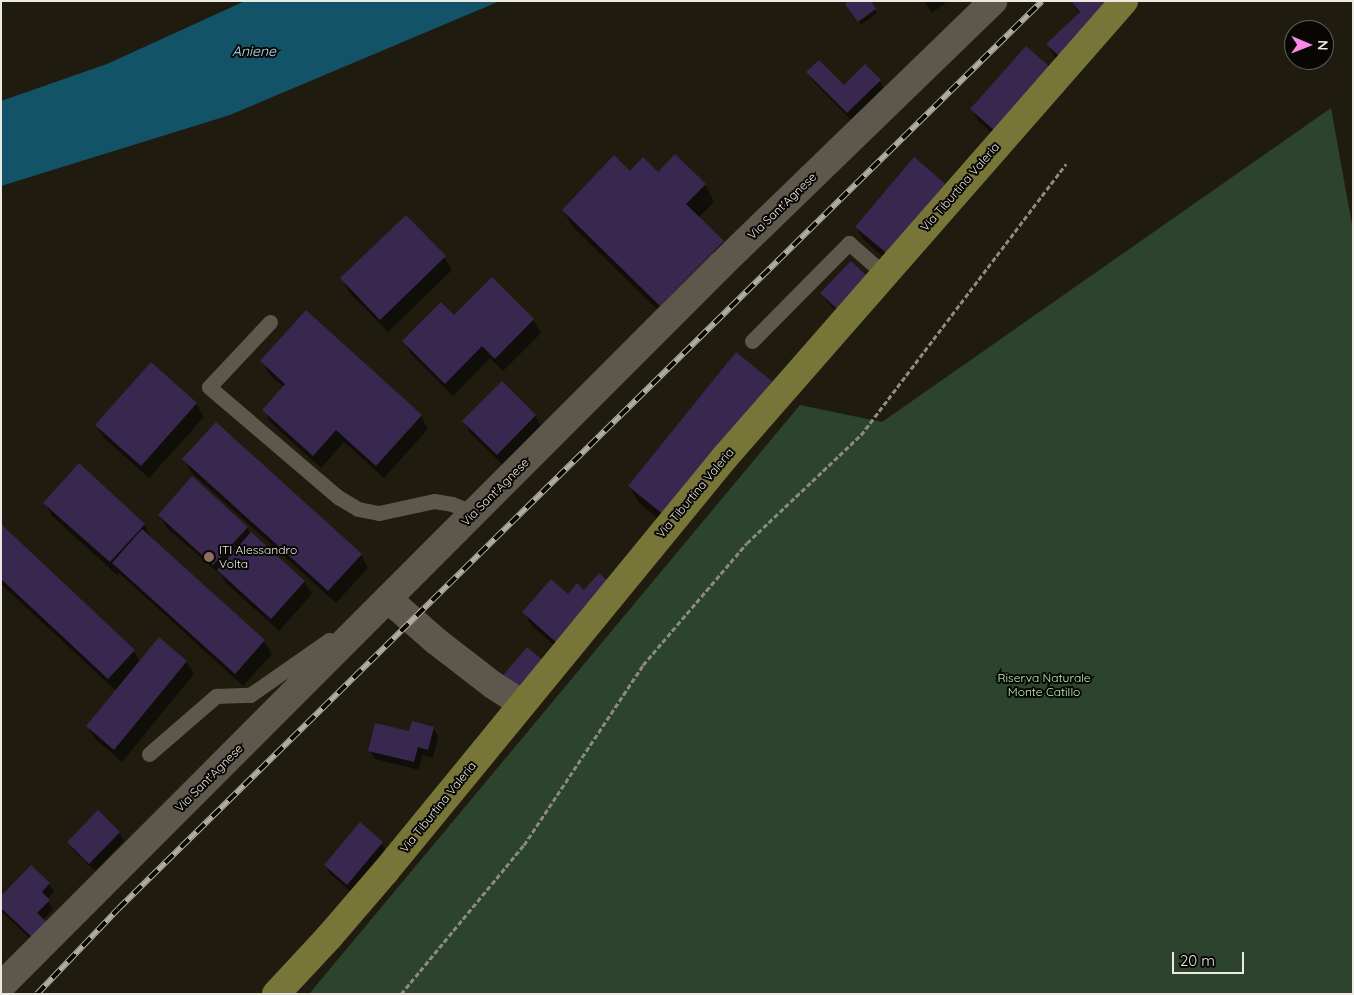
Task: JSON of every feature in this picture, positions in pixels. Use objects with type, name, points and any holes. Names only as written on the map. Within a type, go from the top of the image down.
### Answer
[{"type":"main road","name":"Via Tiburtina Valeria","points":[[276,994],[330,937],[385,872],[725,457],[1124,1]]},
{"type":"street","name":"Via Sant'Agnese","points":[[1,986],[729,257],[992,1]]},
{"type":"street","points":[[388,599],[436,641],[493,685],[522,704]]},
{"type":"lane","points":[[752,341],[849,243],[884,274]]},
{"type":"lane","points":[[270,322],[210,387],[338,497],[358,509],[379,513],[434,501],[452,504],[474,512]]},
{"type":"lane","points":[[149,754],[216,696],[250,694],[329,640],[340,647]]},
{"type":"path","points":[[401,994],[524,844],[643,665],[747,543],[862,435],[1066,164]]},
{"type":"green space","name":"Riserva Naturale Monte Catillo","points":[[1331,108],[1353,230],[1353,994],[309,994],[800,405],[882,422]]},
{"type":"water","name":"Aniene","points":[[245,1],[500,1],[230,115],[1,186],[1,101],[107,64]]},
{"type":"building","points":[[848,1],[871,1],[876,9],[858,22],[845,4]]},
{"type":"building","points":[[1071,1],[1110,1],[1060,57],[1046,44],[1080,12]]},
{"type":"building","points":[[1026,46],[1052,69],[996,132],[970,109]]},
{"type":"building","points":[[819,60],[844,85],[865,64],[881,80],[847,113],[806,72]]},
{"type":"building","points":[[675,154],[706,184],[686,204],[724,241],[660,306],[562,210],[614,155],[630,171],[643,157],[658,172]]},
{"type":"building","points":[[914,157],[949,187],[890,256],[855,227]]},
{"type":"building","points":[[406,215],[446,256],[380,320],[340,278]]},
{"type":"building","points":[[851,261],[869,278],[839,311],[820,293]]},
{"type":"building","points":[[492,277],[534,319],[495,359],[482,346],[445,384],[402,341],[441,302],[454,315]]},
{"type":"building","points":[[306,310],[422,415],[376,466],[336,430],[313,456],[262,410],[285,384],[260,361]]},
{"type":"building","points":[[736,352],[773,382],[665,516],[628,486]]},
{"type":"building","points":[[151,362],[197,403],[141,466],[95,425]]},
{"type":"building","points":[[502,381],[536,415],[497,455],[462,421]]},
{"type":"building","points":[[216,422],[362,554],[328,591],[182,459]]},
{"type":"building","points":[[79,463],[145,524],[110,562],[43,503]]},
{"type":"building","points":[[192,476],[248,527],[213,565],[158,515]]},
{"type":"building","points":[[1,524],[135,650],[108,679],[1,579]]},
{"type":"building","points":[[142,529],[265,640],[235,674],[112,563]]},
{"type":"building","points":[[251,532],[305,581],[271,619],[217,570]]},
{"type":"building","points":[[599,573],[610,583],[558,644],[522,612],[551,579],[568,594],[577,583],[584,590]]},
{"type":"building","points":[[159,637],[187,661],[114,750],[86,726]]},
{"type":"building","points":[[527,647],[545,662],[516,696],[499,680]]},
{"type":"building","points":[[412,721],[434,727],[428,750],[418,747],[414,762],[368,751],[375,723],[409,731]]},
{"type":"building","points":[[98,810],[120,832],[89,864],[67,842]]},
{"type":"building","points":[[360,822],[383,842],[347,885],[324,865]]},
{"type":"building","points":[[31,865],[50,883],[42,892],[50,900],[37,913],[48,923],[33,938],[1,908],[1,896]]},
{"type":"railway","points":[[37,994],[118,909],[1042,1]]},
{"type":"place","name":"ITI Alessandro Volta","points":[[209,557]]}]
